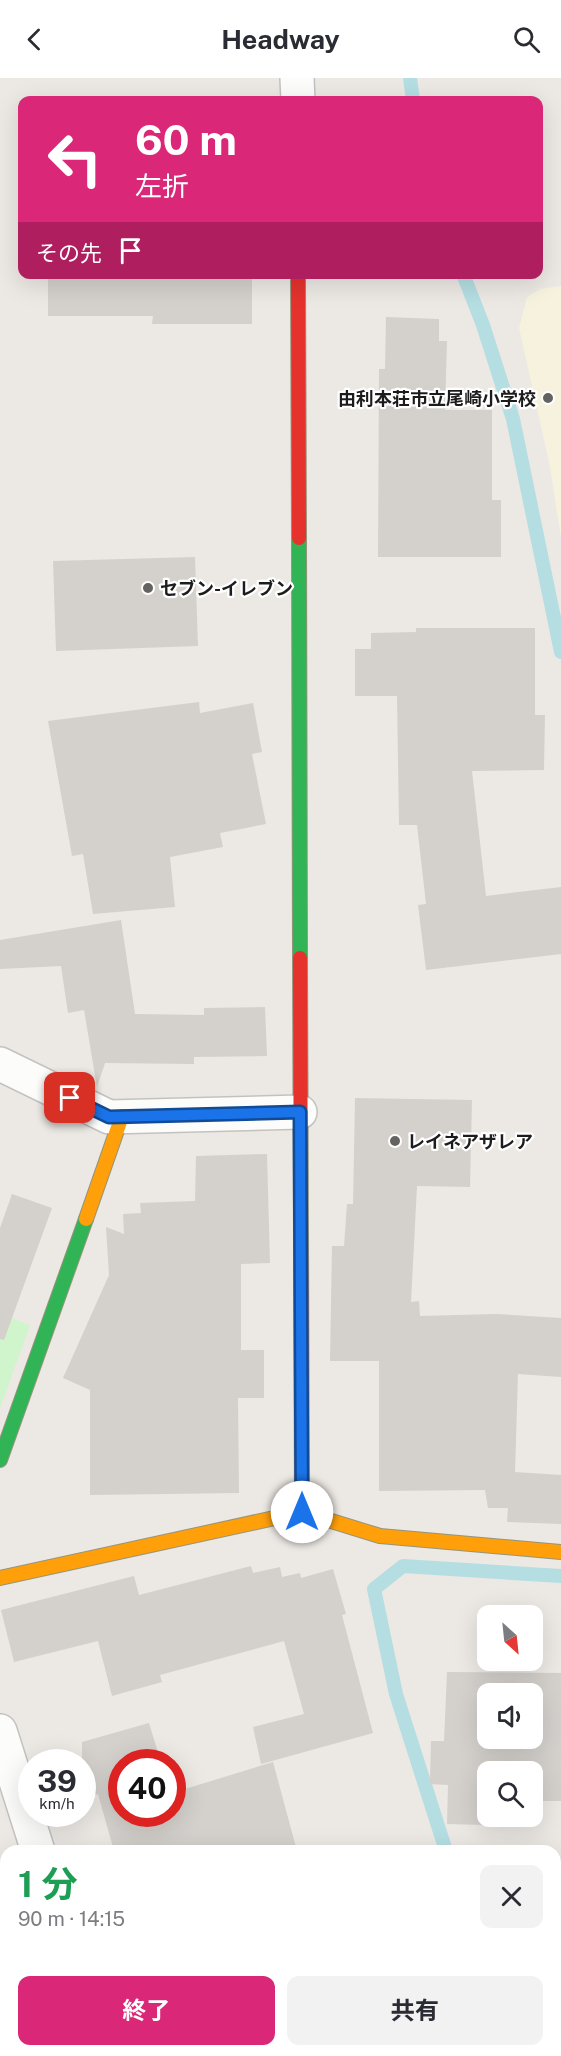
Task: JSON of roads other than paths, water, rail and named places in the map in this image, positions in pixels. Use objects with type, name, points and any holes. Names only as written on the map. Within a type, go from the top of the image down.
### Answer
[{"type":"street","points":[[297,78],[298,96]]},
{"type":"street","points":[[298,279],[302,1512]]},
{"type":"street","points":[[0,1064],[109,1117],[300,1112]]},
{"type":"street","points":[[0,1460],[122,1116]]},
{"type":"street","points":[[0,1578],[302,1512],[380,1536],[561,1552]]},
{"type":"street","points":[[0,1731],[36,1845]]},
{"type":"waterway","points":[[410,78],[412,96]]},
{"type":"waterway","points":[[465,279],[483,325],[513,419],[561,652]]},
{"type":"waterway","points":[[444,1845],[396,1694],[374,1589],[403,1566],[561,1576]]},
{"type":"place","name":"由利本荘市立尾崎小学校","points":[[548,398]]},
{"type":"place","name":"セブン-イレブン","points":[[148,588]]},
{"type":"place","name":"レイネアザレア","points":[[395,1141]]}]
